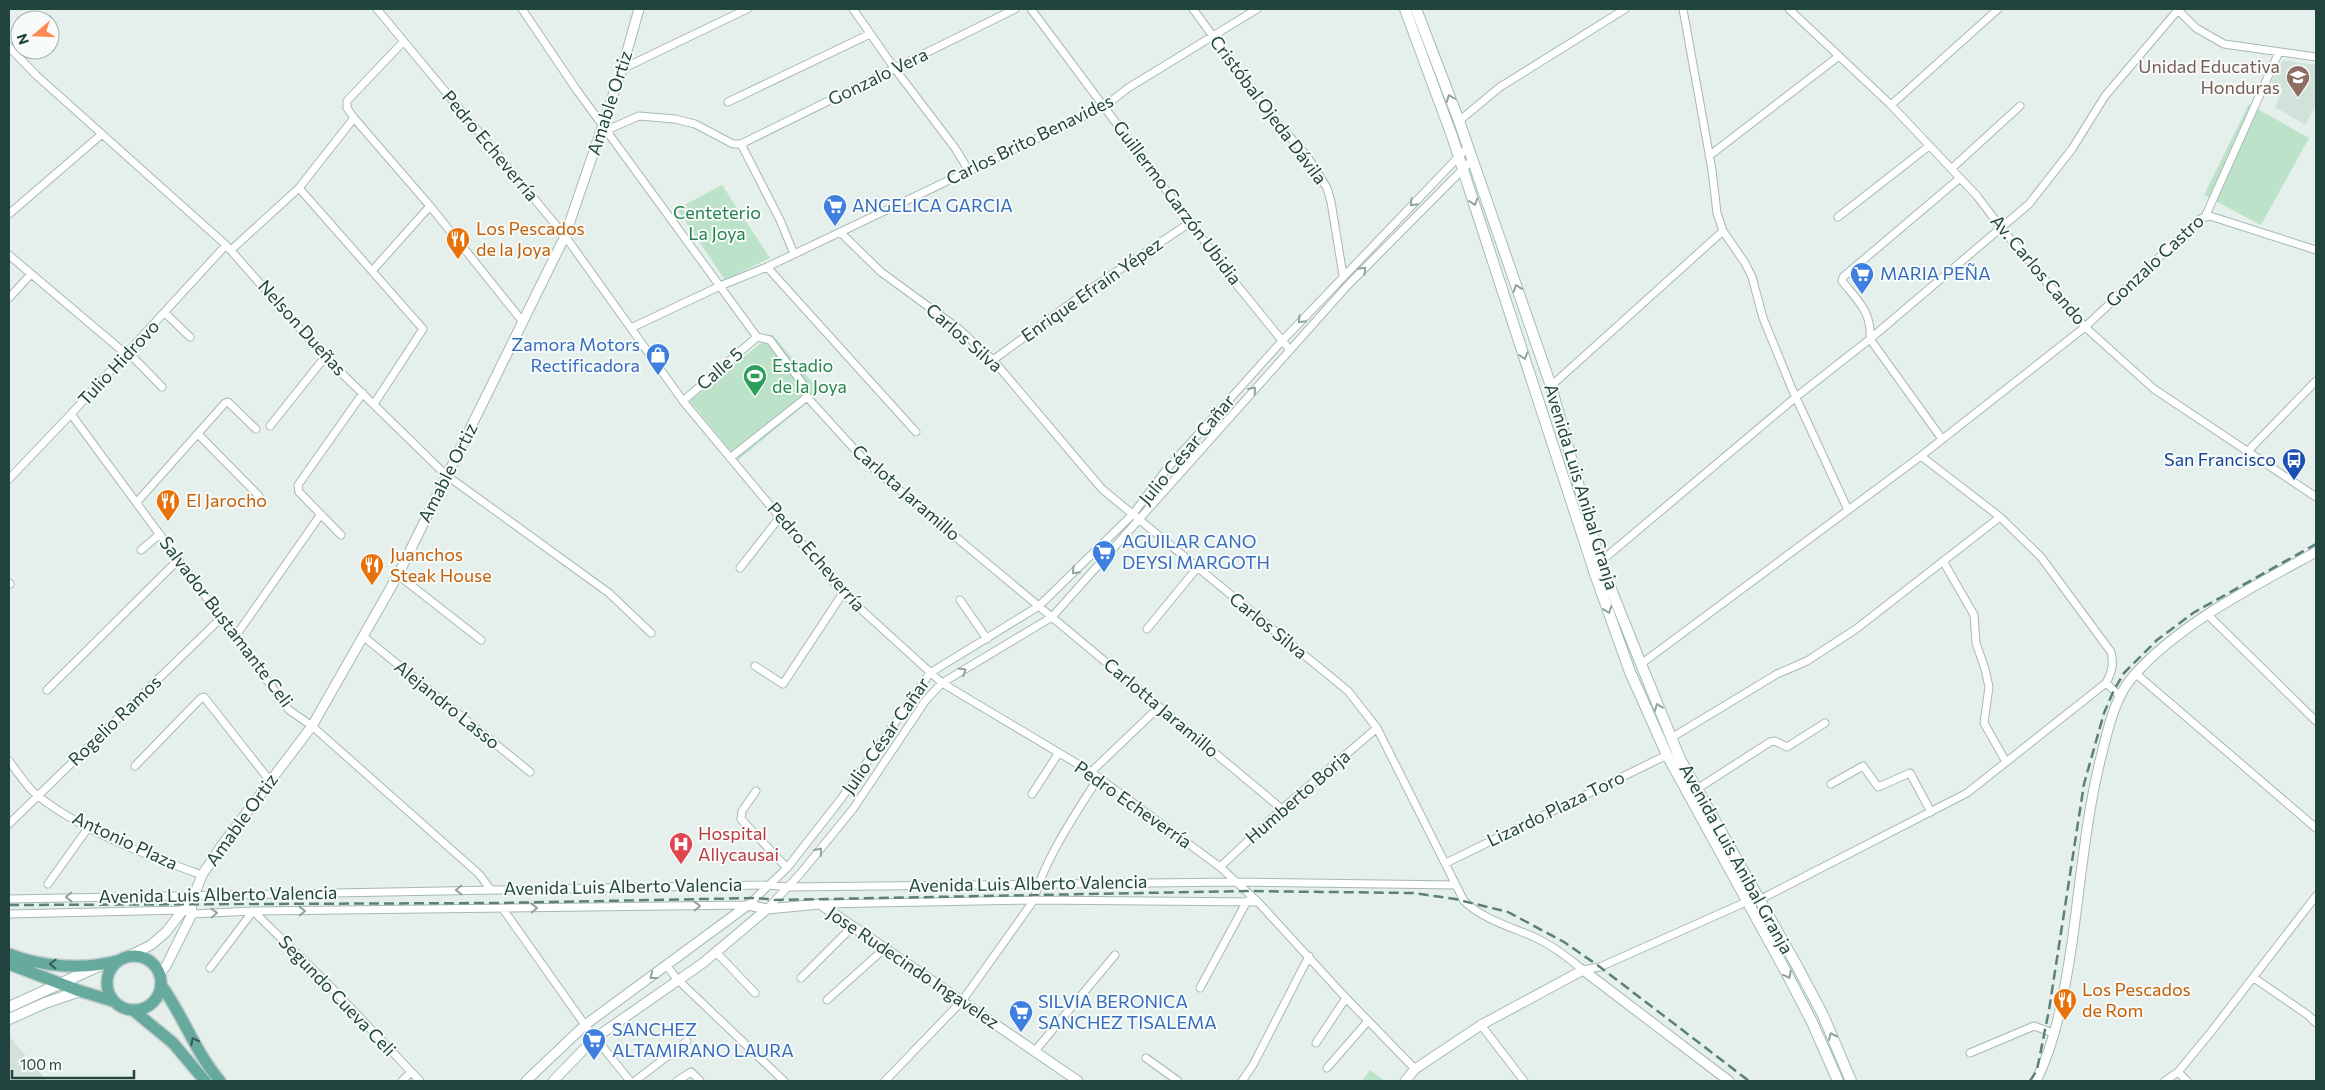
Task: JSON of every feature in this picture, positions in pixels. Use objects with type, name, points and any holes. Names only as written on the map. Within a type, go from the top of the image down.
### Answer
[{"type":"main road","name":"Avenida Luis Anibal Granja","points":[[1405,9],[1459,155],[1595,574],[1630,672],[1667,755],[1808,1014],[1838,1081]]},
{"type":"main road","name":"Avenida Luis Anibal Granja","points":[[1416,9],[1468,146],[1551,386],[1600,562],[1640,664],[1671,738],[1697,789],[1823,1016],[1851,1081]]},
{"type":"main road","points":[[9,954],[45,964],[100,966]]},
{"type":"main road","points":[[9,1007],[58,983],[100,966],[129,956],[139,956],[148,960],[199,1052],[220,1081]]},
{"type":"main road","points":[[113,1001],[109,993],[107,976],[117,961]]},
{"type":"main road","points":[[9,964],[133,1010],[173,1043],[205,1081]]},
{"type":"main road","points":[[133,1010],[143,1008],[152,1003],[158,994],[160,980]]},
{"type":"main road","points":[[9,1019],[45,1003],[80,991]]},
{"type":"street","name":"Pedro Echeverría","points":[[377,9],[565,236],[683,401],[843,593],[942,683],[1099,777],[1220,867],[1258,902],[1346,998],[1415,1069]]},
{"type":"street","name":"Carlota Jaramillo","points":[[522,9],[605,128],[757,337],[770,340],[805,387],[807,397],[867,463],[1039,606]]},
{"type":"street","name":"Amable Ortiz","points":[[129,956],[151,945],[166,932],[191,903],[202,875],[312,726],[398,574],[565,236],[605,128],[639,9]]},
{"type":"street","points":[[622,69],[747,9]]},
{"type":"street","points":[[853,9],[969,171]]},
{"type":"street","name":"Gonzalo Vera","points":[[741,144],[1016,9]]},
{"type":"street","name":"Guillermo Garzón Ubidia","points":[[1031,9],[1289,349]]},
{"type":"street","name":"Cristóbal Ojeda Dávila","points":[[1192,9],[1272,116],[1308,156],[1327,188],[1332,202],[1343,275]]},
{"type":"street","name":"Carlos Brito Benavides","points":[[630,328],[720,286],[767,267],[1105,106],[1128,88],[1257,9]]},
{"type":"street","points":[[1459,121],[1500,87],[1624,9]]},
{"type":"street","points":[[1683,9],[1717,213],[1723,231],[1745,263],[1752,277],[1764,318],[1796,397],[1848,510]]},
{"type":"street","name":"Av. Carlos Cando","points":[[1789,9],[1891,105],[1960,178],[2085,327],[2154,389],[2316,497]]},
{"type":"street","points":[[1891,105],[1998,9]]},
{"type":"street","points":[[1600,562],[1796,397],[1870,339],[2002,229],[2029,204],[2072,149],[2105,96],[2178,9],[2196,28],[2224,44],[2316,57]]},
{"type":"street","points":[[728,102],[870,34]]},
{"type":"street","points":[[403,42],[347,101],[347,108],[430,206],[523,322]]},
{"type":"street","name":"Nelson Dueñas","points":[[9,47],[102,134],[229,248],[325,357],[446,474],[609,593],[650,633]]},
{"type":"street","name":"Gonzalo Castro","points":[[1640,664],[1921,456],[2085,327],[2200,219],[2205,217],[2279,52]]},
{"type":"street","points":[[1709,156],[1839,56]]},
{"type":"street","points":[[1951,169],[2020,106]]},
{"type":"street","points":[[605,128],[638,116],[660,118],[695,124],[733,144],[741,144],[780,220],[794,254]]},
{"type":"street","name":"Tulio Hidrovo","points":[[9,477],[229,248],[299,188],[354,118]]},
{"type":"street","points":[[9,214],[102,134]]},
{"type":"street","name":"Julio César Cañar","points":[[526,1081],[585,1025],[748,905],[787,868],[841,799],[930,673],[1039,606],[1132,514],[1166,470],[1282,341],[1468,146]]},
{"type":"street","points":[[1838,217],[1929,146]]},
{"type":"street","name":"Julio César Cañar","points":[[553,1081],[595,1038],[716,952],[767,908],[853,809],[926,700],[942,683],[1052,617],[1140,520],[1289,349],[1348,285],[1472,160]]},
{"type":"street","points":[[1942,439],[1870,339],[1871,326],[1866,311],[1842,281],[1843,277],[1960,178]]},
{"type":"street","points":[[299,188],[423,330],[374,404]]},
{"type":"street","points":[[372,271],[430,206]]},
{"type":"street","points":[[2205,217],[2210,216],[2316,250]]},
{"type":"street","name":"Enrique Efraín Yépez","points":[[993,360],[1089,290],[1191,222]]},
{"type":"street","points":[[1551,386],[1723,231]]},
{"type":"street","name":"Carlos Silva","points":[[840,232],[881,272],[959,330],[993,360],[1102,489],[1348,691],[1377,728],[1464,901],[1484,916],[1534,937],[1584,970]]},
{"type":"street","points":[[9,255],[127,353],[162,387]]},
{"type":"street","points":[[767,267],[916,432]]},
{"type":"street","points":[[9,298],[31,274]]},
{"type":"street","points":[[165,313],[190,337]]},
{"type":"street","name":"Calle 5","points":[[683,401],[757,337]]},
{"type":"street","points":[[270,426],[325,357]]},
{"type":"street","points":[[2248,451],[2316,382]]},
{"type":"street","points":[[340,534],[299,492],[298,485],[363,393]]},
{"type":"street","points":[[730,458],[807,397]]},
{"type":"street","points":[[137,502],[225,403],[228,402],[256,429]]},
{"type":"street","name":"Salvador Bustamante Celi","points":[[71,414],[289,710],[312,726],[479,874],[491,890]]},
{"type":"street","points":[[198,434],[259,496]]},
{"type":"street","points":[[1759,900],[1967,793],[2106,683],[2114,662],[2111,652],[2040,557],[2000,517],[1921,456]]},
{"type":"street","points":[[235,637],[321,514]]},
{"type":"street","points":[[740,568],[780,517]]},
{"type":"street","points":[[1671,738],[1777,674],[1807,661],[1856,629],[2000,517]]},
{"type":"street","points":[[141,550],[160,534]]},
{"type":"street","points":[[2036,1081],[2053,1033],[2068,974],[2092,792],[2119,695],[2135,673],[2182,632],[2316,552]]},
{"type":"street","points":[[47,690],[179,559]]},
{"type":"street","points":[[1943,561],[1974,615],[1976,643],[1989,687],[1984,722],[2006,762]]},
{"type":"street","points":[[1147,629],[1197,568]]},
{"type":"street","points":[[398,574],[481,640]]},
{"type":"street","points":[[755,666],[783,684],[843,593]]},
{"type":"street","points":[[960,600],[987,639]]},
{"type":"street","name":"Carlotta Jaramillo","points":[[1039,606],[1282,809]]},
{"type":"street","points":[[2208,616],[2316,721]]},
{"type":"street","name":"Rogelio Ramos","points":[[9,824],[221,618]]},
{"type":"street","name":"Alejandro Lasso","points":[[364,637],[530,772]]},
{"type":"street","points":[[2135,673],[2316,828]]},
{"type":"street","points":[[2106,683],[2119,695]]},
{"type":"street","points":[[135,766],[200,698],[204,697],[270,781]]},
{"type":"street","points":[[1091,772],[1159,707]]},
{"type":"street","points":[[1697,789],[1770,742],[1775,741],[1787,747],[1825,723]]},
{"type":"street","name":"Humberto Borja","points":[[1220,867],[1282,809],[1377,728]]},
{"type":"street","points":[[1032,794],[1058,754]]},
{"type":"street","name":"Lizardo Plaza Toro","points":[[1446,863],[1667,755]]},
{"type":"street","name":"Antonio Plaza","points":[[9,761],[37,796],[88,828],[151,857],[202,875]]},
{"type":"street","points":[[1831,784],[1863,766],[1878,786],[1910,773],[1931,812]]},
{"type":"street","points":[[885,1081],[962,1001],[1034,900],[1039,884],[1072,819],[1099,777]]},
{"type":"street","points":[[756,791],[742,811],[741,819],[787,868]]},
{"type":"street","points":[[48,884],[88,828]]},
{"type":"street","name":"Avenida Luis Alberto Valencia","points":[[9,899],[195,894],[290,895],[769,885],[787,887],[1237,882],[1456,886]]},
{"type":"street","points":[[2165,1081],[2178,1072],[2254,978],[2316,896]]},
{"type":"street","points":[[820,904],[1034,900],[1258,902]]},
{"type":"street","points":[[1200,988],[1247,901]]},
{"type":"street","points":[[1405,1081],[1415,1069],[1481,1025],[1584,970],[1600,967],[1746,902]]},
{"type":"street","name":"Amable Ortiz","points":[[191,903],[192,914]]},
{"type":"street","name":"Jose Rudecindo Ingavelez","points":[[253,911],[748,905],[767,908],[820,904],[1078,1081]]},
{"type":"street","points":[[502,909],[585,1025],[630,1081]]},
{"type":"street","name":"Avenida Luis Alberto Valencia","points":[[9,914],[183,910],[192,914],[253,911]]},
{"type":"street","points":[[210,968],[253,911]]},
{"type":"street","name":"Segundo Cueva Celi","points":[[253,911],[329,985],[420,1081]]},
{"type":"street","points":[[160,980],[192,914]]},
{"type":"street","points":[[801,978],[853,926]]},
{"type":"street","points":[[827,1000],[884,949]]},
{"type":"street","points":[[716,952],[755,993]]},
{"type":"street","points":[[1034,1052],[1115,955]]},
{"type":"street","points":[[1242,1081],[1253,1065],[1309,956]]},
{"type":"street","points":[[666,965],[677,979],[784,1081]]},
{"type":"street","points":[[1584,970],[1729,1081]]},
{"type":"street","points":[[2254,978],[2308,1014],[2316,1024]]},
{"type":"street","points":[[1316,1043],[1346,998]]},
{"type":"street","points":[[1327,1068],[1368,1021]]},
{"type":"street","points":[[1481,1025],[1524,1081]]},
{"type":"street","points":[[1970,1053],[2034,1026],[2053,1033]]},
{"type":"street","points":[[636,1081],[687,1041]]},
{"type":"street","points":[[1146,1058],[1178,1081]]},
{"type":"street","points":[[402,1081],[411,1072]]},
{"type":"street","points":[[677,1081],[691,1072],[700,1081]]},
{"type":"street","points":[[2178,1072],[2186,1081]]},
{"type":"shaded area","name":"Unidad Educativa Honduras","points":[[2283,60],[2316,65],[2316,106],[2305,125],[2275,107],[2283,89],[2271,82]]},
{"type":"shaded area","points":[[9,1036],[47,1081],[9,1081]]},
{"type":"green space","points":[[2249,104],[2309,138],[2261,225],[2204,195]]},
{"type":"green space","name":"Centeterio La Joya","points":[[722,185],[770,258],[725,280],[677,209]]},
{"type":"green space","name":"Estadio de la Joya","points":[[772,334],[820,392],[738,460],[690,401]]},
{"type":"green space","points":[[1370,1070],[1385,1081],[1362,1081]]},
{"type":"railway","points":[[2030,1081],[2037,1070],[2049,1010],[2084,784],[2104,713],[2114,690],[2124,673],[2157,640],[2193,613],[2316,544]]},
{"type":"railway","points":[[9,905],[498,903],[757,898],[775,900],[1246,891],[1413,893],[1455,899],[1508,912],[1564,942],[1600,967],[1749,1081]]},
{"type":"place","name":"Unidad Educativa Honduras","points":[[2298,98]]},
{"type":"place","name":"ANGELICA GARCIA","points":[[835,227]]},
{"type":"place","name":"Los Pescados de la Joya","points":[[458,260]]},
{"type":"place","name":"MARIA PEÑA","points":[[1862,295]]},
{"type":"place","name":"Zamora Motors Rectificadora","points":[[658,376]]},
{"type":"place","name":"Estadio de la Joya","points":[[755,397]]},
{"type":"place","name":"San Francisco","points":[[2294,481]]},
{"type":"place","name":"El Jarocho","points":[[168,522]]},
{"type":"place","name":"AGUILAR CANO DEYSI MARGOTH","points":[[1104,573]]},
{"type":"place","name":"Juanchos Steak House","points":[[372,586]]},
{"type":"place","name":"Hospital Allycausai","points":[[681,865]]},
{"type":"place","name":"Los Pescados de Rom","points":[[2065,1021]]},
{"type":"place","name":"SILVIA BERONICA SANCHEZ TISALEMA","points":[[1021,1033]]},
{"type":"place","name":"SANCHEZ ALTAMIRANO LAURA","points":[[594,1061]]}]
